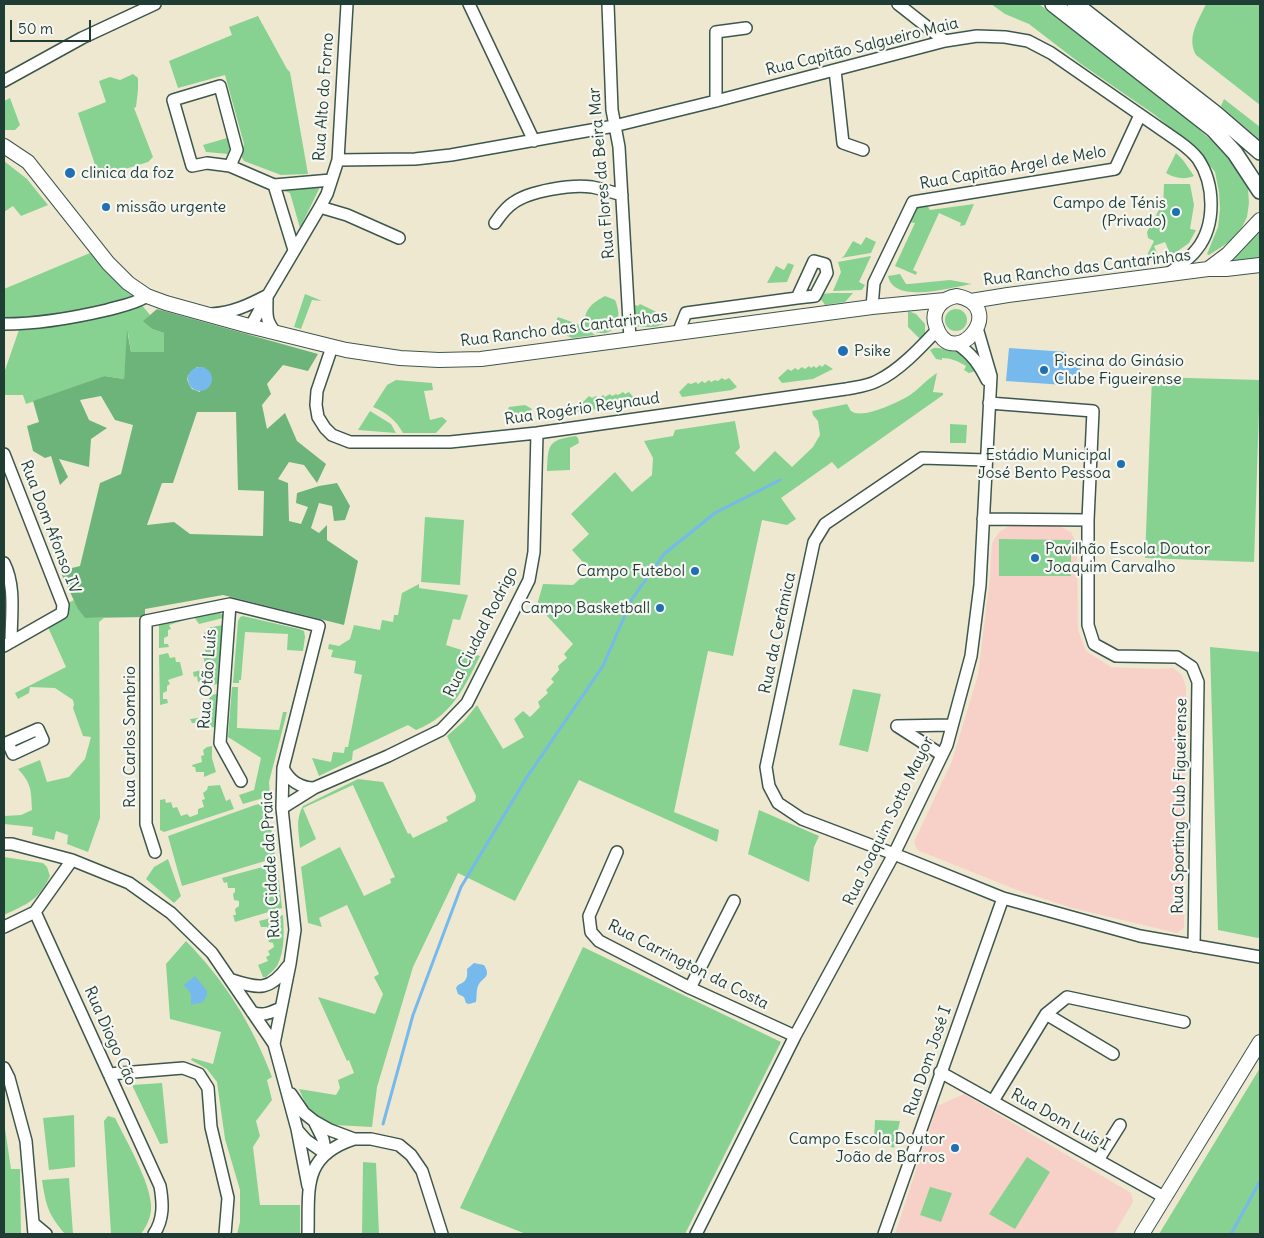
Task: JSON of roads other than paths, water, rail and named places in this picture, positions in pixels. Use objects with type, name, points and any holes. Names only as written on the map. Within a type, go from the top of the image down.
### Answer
[{"type":"main road","points":[[1053,4],[1207,124],[1235,153],[1260,191]]},
{"type":"main road","points":[[1074,4],[1216,114],[1260,152]]},
{"type":"street","points":[[4,82],[82,38],[155,4]]},
{"type":"street","name":"Rua Alto do Forno","points":[[248,326],[252,324],[320,207],[332,180],[338,160],[347,4]]},
{"type":"street","points":[[469,4],[534,141]]},
{"type":"street","name":"Rua Flores da Beira Mar","points":[[608,4],[612,110],[618,147],[622,195],[630,339]]},
{"type":"street","points":[[898,4],[945,41]]},
{"type":"street","points":[[716,101],[716,32],[746,28]]},
{"type":"street","name":"Rua Capitão Salgueiro Maia","points":[[338,160],[416,159],[534,141],[614,126],[945,41],[977,36],[1005,37],[1028,41],[1051,53],[1189,149],[1198,160],[1210,190],[1211,207],[1203,239],[1196,250],[1168,274]]},
{"type":"street","points":[[835,70],[842,143],[863,150]]},
{"type":"street","points":[[230,166],[236,150],[220,86],[173,100],[192,166],[207,163],[230,166],[274,185],[332,180]]},
{"type":"street","name":"Rua Capitão Argel de Melo","points":[[872,307],[874,283],[913,202],[1115,169],[1140,115]]},
{"type":"street","name":"Rua Rancho das Cantarinhas","points":[[4,146],[28,162],[108,263],[128,283],[147,296],[248,326],[332,347],[400,358],[456,359],[520,354],[902,303],[945,300]]},
{"type":"street","points":[[274,185],[294,250]]},
{"type":"street","points":[[495,223],[503,211],[513,202],[529,195],[570,187],[592,187],[622,195]]},
{"type":"street","points":[[320,207],[347,215],[399,238]]},
{"type":"street","name":"Rua Rancho das Cantarinhas","points":[[1208,270],[1228,254],[1260,220]]},
{"type":"street","points":[[1196,250],[1208,270]]},
{"type":"street","name":"Rua Rancho das Cantarinhas","points":[[971,301],[1003,295],[1168,274],[1226,270],[1260,265]]},
{"type":"street","points":[[206,314],[240,309],[268,295]]},
{"type":"street","name":"Rua Alto do Forno","points":[[268,295],[266,318],[268,324],[276,333]]},
{"type":"street","points":[[953,343],[967,340],[1003,295]]},
{"type":"street","points":[[4,324],[27,324],[78,317],[137,302],[147,296]]},
{"type":"street","points":[[936,325],[938,306],[950,297],[957,296],[971,301],[976,306],[978,324]]},
{"type":"street","points":[[678,333],[686,313],[797,298]]},
{"type":"street","points":[[248,326],[245,321],[246,316],[254,302]]},
{"type":"street","points":[[902,303],[918,310],[936,325],[941,336],[968,352],[977,361],[990,386]]},
{"type":"street","name":"Rua Joaquim Sotto Mayor","points":[[696,1234],[795,1036],[894,854],[947,745],[971,656],[980,584],[991,376],[978,324]]},
{"type":"street","name":"Rua Rogério Reynaud","points":[[332,347],[317,391],[316,404],[318,417],[324,428],[332,435],[350,442],[450,442],[537,433],[846,389],[877,382],[920,348],[936,325]]},
{"type":"street","name":"Rua Rogério Reynaud","points":[[920,348],[953,343]]},
{"type":"street","points":[[983,519],[1088,520],[1093,411],[989,403]]},
{"type":"street","name":"Rua Ciudad Rodrigo","points":[[282,808],[314,788],[388,756],[441,730],[467,703],[529,580],[534,552],[537,433]]},
{"type":"street","name":"Rua Dom Afonso IV","points":[[4,454],[63,605],[62,613],[7,644]]},
{"type":"street","name":"Rua da Cerâmica","points":[[986,460],[922,458],[825,524],[814,542],[766,768],[769,786],[778,803],[802,819],[1003,898],[1140,936],[1260,958]]},
{"type":"street","name":"Rua Sporting Club Figueirense","points":[[1088,520],[1088,625],[1094,644],[1116,656],[1177,657],[1192,667],[1198,682],[1194,946]]},
{"type":"street","points":[[4,563],[8,570],[12,588],[7,644]]},
{"type":"street","name":"Rua Carlos Sombrio","points":[[155,852],[146,824],[146,621],[230,604]]},
{"type":"street","name":"Rua Cidade da Praia","points":[[230,604],[319,626],[283,768],[282,808],[294,930],[290,964],[274,1044]]},
{"type":"street","name":"Rua Otão Luís","points":[[230,604],[220,743],[241,781]]},
{"type":"street","points":[[942,755],[897,726],[952,725]]},
{"type":"street","points":[[283,768],[295,783],[307,788],[314,788]]},
{"type":"street","points":[[4,844],[12,844],[72,860],[129,883],[171,913],[212,953],[274,1044],[297,1129],[308,1186],[308,1234]]},
{"type":"street","name":"Rua Carrington da Costa","points":[[617,852],[589,916],[591,932],[599,941],[690,988],[795,1036]]},
{"type":"street","points":[[4,927],[36,912],[72,860]]},
{"type":"street","name":"Rua Dom José I","points":[[884,1234],[1003,898]]},
{"type":"street","points":[[690,988],[734,901]]},
{"type":"street","name":"Rua Diogo Cão","points":[[36,912],[160,1186],[163,1207],[159,1227],[154,1234]]},
{"type":"street","points":[[232,980],[262,986],[278,997],[281,1006],[266,1014],[256,1014],[251,1009],[251,994],[262,986],[281,976],[290,964]]},
{"type":"street","points":[[993,1101],[1046,1014],[1067,997],[1184,1022]]},
{"type":"street","points":[[1046,1014],[1113,1054]]},
{"type":"street","points":[[1142,1234],[1260,1042]]},
{"type":"street","points":[[4,1068],[9,1078],[26,1141],[34,1229],[46,1234]]},
{"type":"street","points":[[109,1074],[183,1068],[199,1074],[208,1088],[211,1128],[228,1198],[225,1234]]},
{"type":"street","name":"Rua Dom Luís I","points":[[940,1072],[1164,1197]]},
{"type":"street","points":[[286,1086],[304,1113],[314,1121],[354,1139]]},
{"type":"street","points":[[314,1121],[323,1139],[326,1154]]},
{"type":"street","points":[[1098,1160],[1120,1125]]},
{"type":"street","points":[[297,1129],[306,1140],[326,1154]]},
{"type":"street","points":[[308,1186],[316,1164],[338,1144],[354,1139],[371,1139],[399,1145],[411,1155],[422,1171],[442,1234]]},
{"type":"water","name":"Piscina do Ginásio Clube Figueirense","points":[[1009,348],[1067,352],[1067,358],[1081,359],[1079,386],[1006,381]]},
{"type":"water","points":[[200,367],[209,370],[212,379],[209,388],[200,391],[191,388],[188,379],[191,370]]},
{"type":"water","points":[[474,963],[484,965],[487,975],[478,986],[476,1002],[469,1004],[466,1003],[464,997],[458,994],[456,988],[465,981],[467,969]]},
{"type":"water","points":[[195,976],[207,991],[207,995],[203,1002],[191,1005],[191,994],[184,985]]},
{"type":"waterway","points":[[383,1124],[413,1015],[461,887],[527,777],[603,666],[632,599],[664,554],[715,513],[780,480]]},
{"type":"waterway","points":[[1231,1234],[1260,1181]]},
{"type":"place","name":"clinica da foz","points":[[70,173]]},
{"type":"place","name":"missão urgente","points":[[106,207]]},
{"type":"place","name":"Campo de Ténis (Privado)","points":[[1176,212]]},
{"type":"place","name":"Psike","points":[[843,351]]},
{"type":"place","name":"Piscina do Ginásio Clube Figueirense","points":[[1044,370]]},
{"type":"place","name":"Estádio Municipal José Bento Pessoa","points":[[1121,464]]},
{"type":"place","name":"Pavilhão Escola Doutor Joaquim Carvalho","points":[[1035,558]]},
{"type":"place","name":"Campo Futebol","points":[[695,571]]},
{"type":"place","name":"Campo Basketball","points":[[660,608]]},
{"type":"place","name":"Campo Escola Doutor João de Barros","points":[[955,1148]]}]
